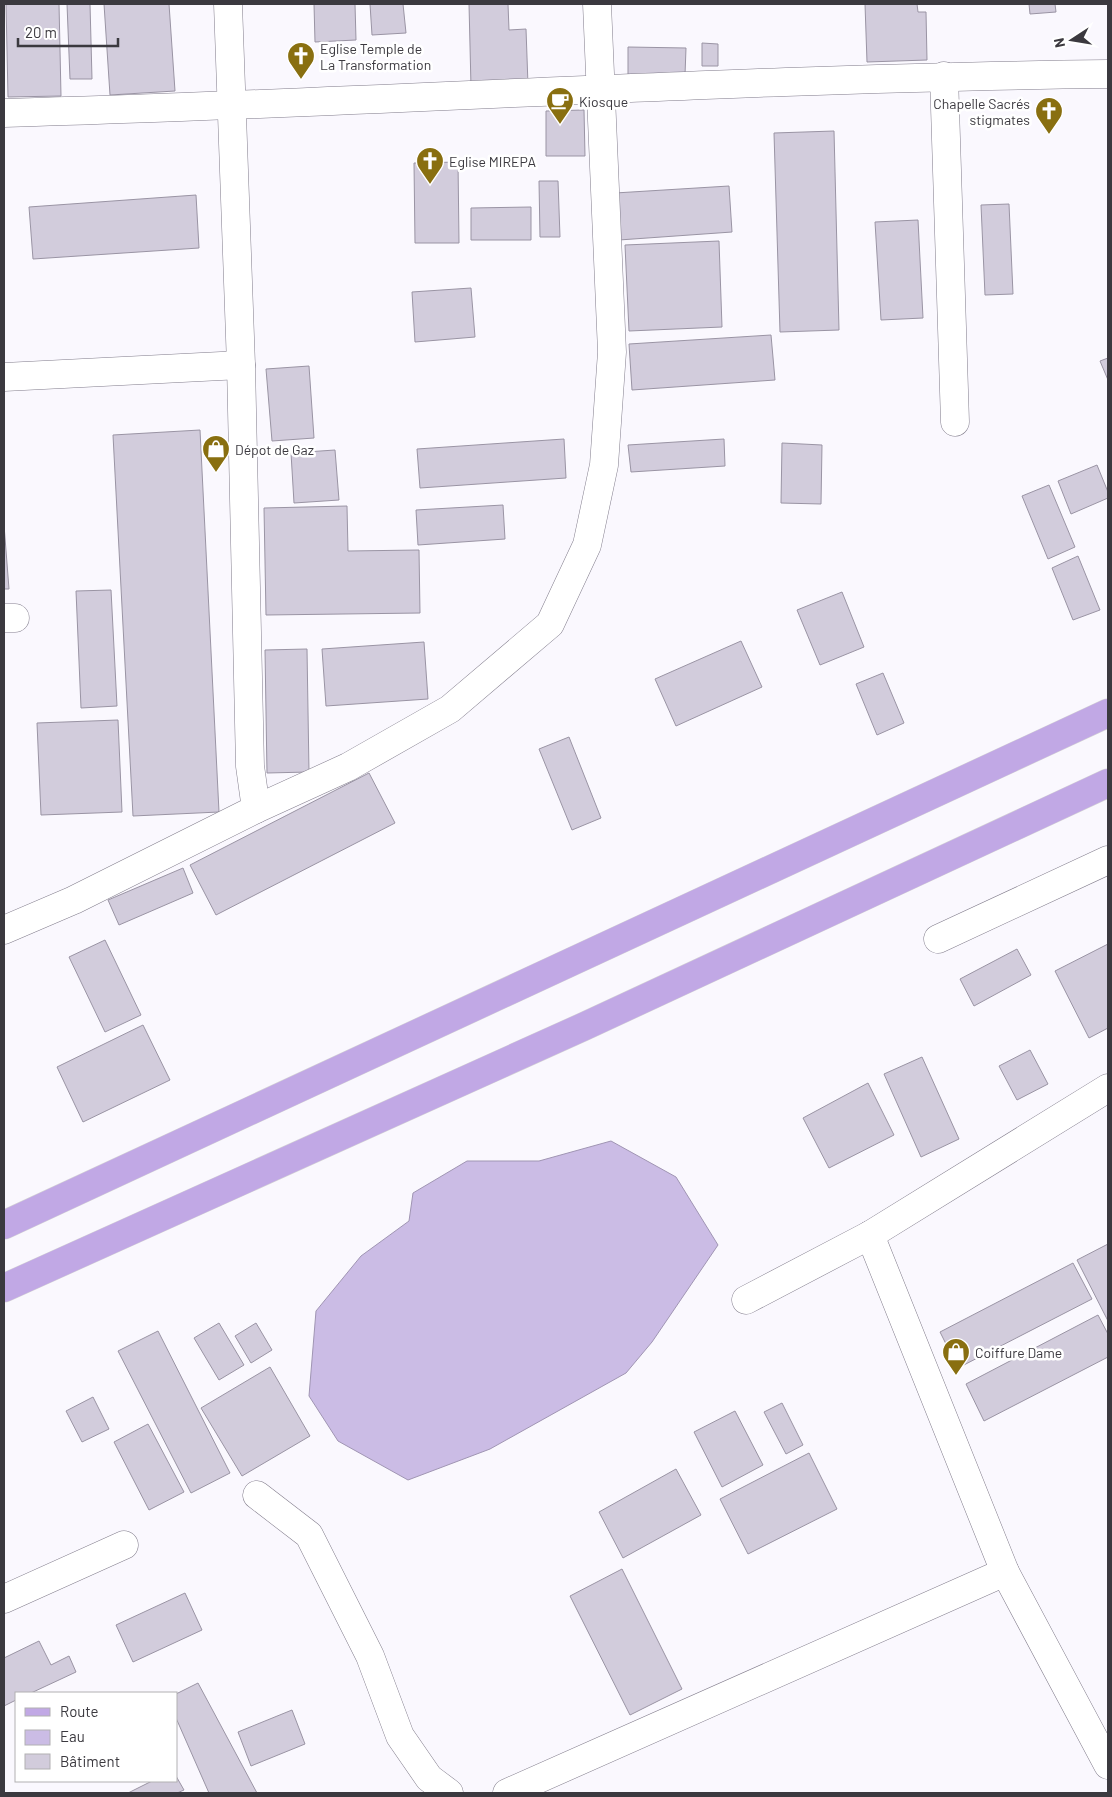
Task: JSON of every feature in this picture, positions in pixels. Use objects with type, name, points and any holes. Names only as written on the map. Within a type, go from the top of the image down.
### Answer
[{"type":"main road","points":[[4,1225],[1108,713]]},
{"type":"main road","points":[[4,1288],[584,1026],[1108,783]]},
{"type":"street","points":[[228,4],[242,365],[247,692],[250,766],[256,809]]},
{"type":"street","points":[[4,930],[74,900],[208,835],[256,809],[348,767],[450,709],[550,624],[587,545],[604,465],[612,352],[599,91],[597,4]]},
{"type":"street","points":[[4,112],[231,106],[944,76],[1108,74]]},
{"type":"street","points":[[944,76],[955,422]]},
{"type":"street","points":[[4,377],[242,365]]},
{"type":"street","points":[[938,939],[1108,860]]},
{"type":"street","points":[[746,1300],[870,1235],[1108,1088]]},
{"type":"street","points":[[870,1235],[1005,1572],[1108,1765]]},
{"type":"street","points":[[257,1495],[310,1535],[370,1656],[400,1736],[429,1778],[449,1793]]},
{"type":"street","points":[[4,1599],[124,1544]]},
{"type":"street","points":[[507,1793],[1005,1572]]},
{"type":"water","points":[[611,1141],[676,1177],[718,1245],[652,1342],[626,1373],[490,1449],[408,1480],[338,1441],[309,1396],[316,1311],[361,1256],[409,1221],[413,1193],[467,1161],[539,1161]]},
{"type":"building","points":[[6,4],[59,4],[61,96],[8,97]]},
{"type":"building","points":[[67,4],[90,4],[92,79],[70,79]]},
{"type":"building","points":[[104,4],[169,4],[175,91],[110,95]]},
{"type":"building","points":[[314,4],[355,4],[356,40],[315,42]]},
{"type":"building","points":[[370,4],[403,4],[406,33],[372,35]]},
{"type":"building","points":[[469,4],[508,4],[509,30],[526,29],[528,85],[471,87]]},
{"type":"building","points":[[865,4],[917,4],[918,12],[926,12],[927,60],[867,62]]},
{"type":"building","points":[[1029,4],[1055,4],[1056,12],[1030,14]]},
{"type":"building","points":[[702,43],[718,44],[718,66],[702,66]]},
{"type":"building","points":[[628,47],[686,48],[685,75],[628,75]]},
{"type":"building","points":[[584,110],[585,156],[546,156],[546,111]]},
{"type":"building","points":[[834,131],[839,330],[780,332],[774,133]]},
{"type":"building","points":[[458,162],[459,243],[415,243],[414,163]]},
{"type":"building","points":[[539,181],[558,181],[560,237],[540,237]]},
{"type":"building","points":[[729,186],[732,232],[619,240],[615,193]]},
{"type":"building","points":[[196,195],[199,248],[33,259],[29,207]]},
{"type":"building","points":[[1009,204],[1013,294],[985,295],[981,205]]},
{"type":"building","points":[[531,207],[531,240],[471,240],[471,208]]},
{"type":"building","points":[[918,220],[923,318],[881,320],[875,222]]},
{"type":"building","points":[[719,241],[722,327],[629,331],[625,245]]},
{"type":"building","points":[[471,288],[475,337],[415,342],[412,292]]},
{"type":"building","points":[[771,335],[775,380],[632,390],[629,344]]},
{"type":"building","points":[[1108,358],[1108,380],[1100,361]]},
{"type":"building","points":[[309,366],[314,438],[272,441],[266,369]]},
{"type":"building","points":[[200,430],[219,812],[133,816],[113,435]]},
{"type":"building","points":[[564,439],[566,478],[420,488],[417,449]]},
{"type":"building","points":[[724,439],[725,466],[631,472],[628,445]]},
{"type":"building","points":[[782,443],[822,445],[821,504],[781,503]]},
{"type":"building","points":[[335,450],[339,500],[294,503],[291,453]]},
{"type":"building","points":[[1097,465],[1108,492],[1108,498],[1071,514],[1058,481]]},
{"type":"building","points":[[1049,485],[1075,547],[1048,559],[1022,496]]},
{"type":"building","points":[[503,505],[505,539],[418,545],[416,510]]},
{"type":"building","points":[[347,506],[348,551],[419,550],[420,613],[266,615],[264,508]]},
{"type":"building","points":[[4,525],[9,589],[4,589]]},
{"type":"building","points":[[1078,556],[1100,610],[1073,620],[1052,568]]},
{"type":"building","points":[[111,590],[117,706],[81,708],[76,591]]},
{"type":"building","points":[[842,592],[864,647],[820,665],[797,610]]},
{"type":"building","points":[[741,641],[762,687],[676,726],[655,679]]},
{"type":"building","points":[[424,642],[428,699],[326,706],[322,649]]},
{"type":"building","points":[[307,649],[309,772],[267,773],[265,650]]},
{"type":"building","points":[[883,673],[904,723],[877,735],[856,684]]},
{"type":"building","points":[[118,720],[122,812],[41,815],[37,723]]},
{"type":"building","points":[[569,737],[601,818],[572,830],[539,749]]},
{"type":"building","points":[[369,773],[395,823],[216,915],[190,865]]},
{"type":"building","points":[[183,868],[193,893],[119,925],[108,900]]},
{"type":"building","points":[[105,940],[141,1015],[105,1032],[69,957]]},
{"type":"building","points":[[1108,944],[1108,1028],[1089,1038],[1055,971]]},
{"type":"building","points":[[1017,949],[1031,975],[974,1006],[960,979]]},
{"type":"building","points":[[143,1025],[170,1080],[83,1122],[57,1067]]},
{"type":"building","points":[[1030,1050],[1048,1084],[1017,1100],[999,1066]]},
{"type":"building","points":[[922,1057],[959,1139],[921,1157],[884,1074]]},
{"type":"building","points":[[868,1083],[894,1135],[829,1168],[803,1118]]},
{"type":"building","points":[[1108,1244],[1108,1321],[1077,1260]]},
{"type":"building","points":[[1073,1263],[1092,1299],[958,1368],[940,1332]]},
{"type":"building","points":[[1098,1315],[1108,1334],[1108,1357],[984,1421],[966,1384]]},
{"type":"building","points":[[219,1323],[244,1365],[219,1380],[194,1338]]},
{"type":"building","points":[[256,1323],[272,1350],[251,1363],[235,1336]]},
{"type":"building","points":[[158,1331],[230,1473],[191,1493],[118,1351]]},
{"type":"building","points":[[270,1367],[310,1436],[242,1476],[201,1408]]},
{"type":"building","points":[[93,1397],[109,1429],[82,1442],[66,1411]]},
{"type":"building","points":[[782,1403],[803,1445],[786,1454],[764,1412]]},
{"type":"building","points":[[735,1411],[763,1465],[722,1487],[694,1432]]},
{"type":"building","points":[[148,1424],[184,1492],[149,1510],[114,1442]]},
{"type":"building","points":[[809,1453],[837,1509],[748,1554],[720,1499]]},
{"type":"building","points":[[676,1469],[701,1515],[623,1558],[599,1512]]},
{"type":"building","points":[[622,1569],[682,1689],[630,1715],[570,1596]]},
{"type":"building","points":[[185,1593],[202,1630],[133,1662],[116,1625]]},
{"type":"building","points":[[39,1641],[51,1665],[69,1656],[76,1672],[33,1692],[15,1692],[15,1700],[4,1706],[4,1658]]},
{"type":"building","points":[[198,1683],[257,1793],[209,1793],[178,1723],[178,1693]]},
{"type":"building","points":[[292,1710],[305,1744],[251,1766],[238,1732]]},
{"type":"building","points":[[178,1780],[184,1790],[177,1793],[128,1793],[150,1782],[178,1782]]},
{"type":"place","name":"Eglise Temple de La Transformation","points":[[301,80]]},
{"type":"place","name":"Kiosque","points":[[560,125]]},
{"type":"place","name":"Chapelle Sacrés stigmates","points":[[1049,135]]},
{"type":"place","name":"Eglise MIREPA","points":[[430,185]]},
{"type":"place","name":"Dépot de Gaz","points":[[216,473]]},
{"type":"place","name":"Coiffure Dame","points":[[956,1376]]}]
